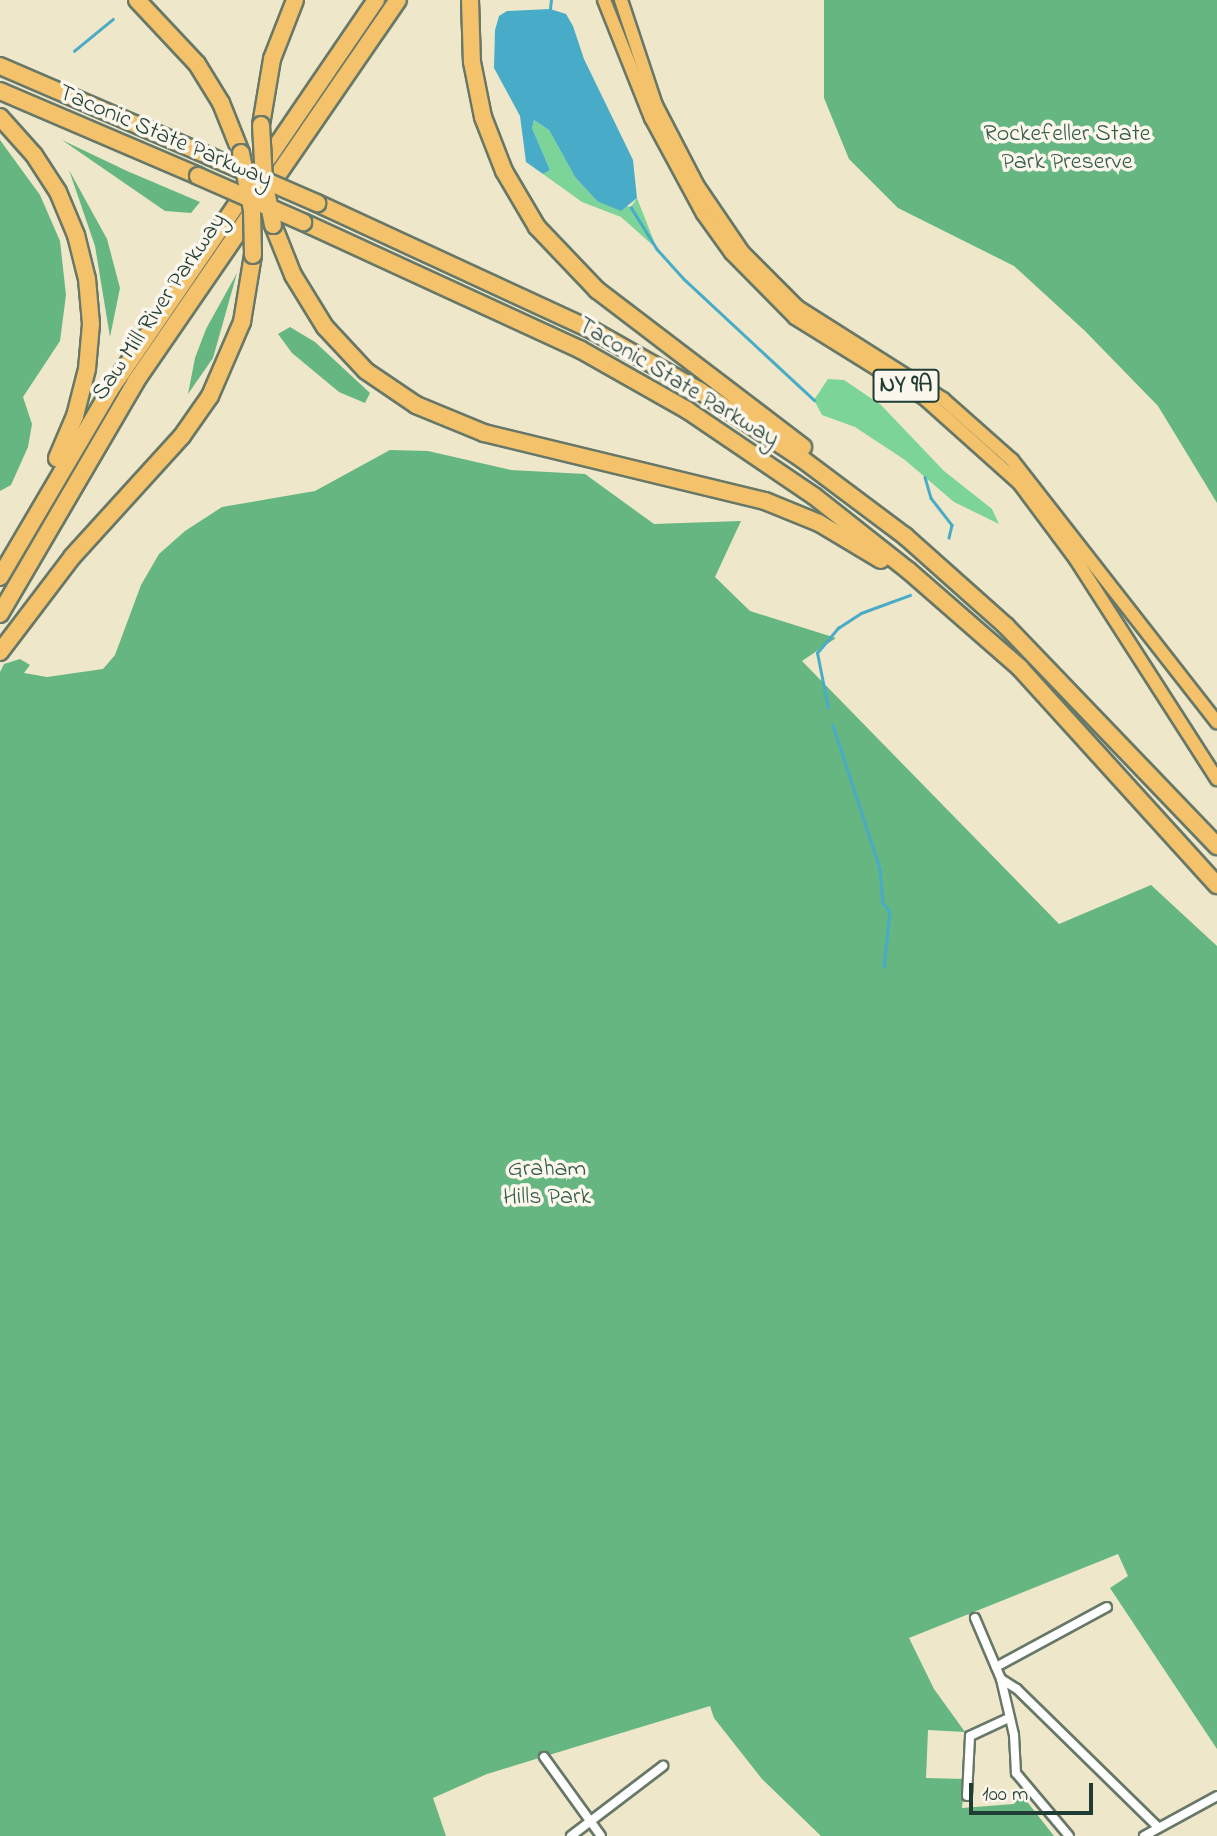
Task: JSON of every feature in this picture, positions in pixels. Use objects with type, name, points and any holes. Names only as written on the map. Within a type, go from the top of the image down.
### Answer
[{"type":"highway","points":[[0,652],[67,563],[182,436],[210,397],[240,329],[253,255],[250,194],[241,153],[221,103],[197,64],[137,0]]},
{"type":"highway","points":[[295,0],[272,60],[261,125],[263,173],[273,226],[293,275],[325,327],[366,371],[416,405],[484,433],[787,509],[849,539],[944,601]]},
{"type":"highway","name":"Saw Mill River Parkway","points":[[0,577],[110,390],[376,0]]},
{"type":"highway","name":"Saw Mill River Parkway","points":[[0,614],[136,381],[398,0]]},
{"type":"highway","points":[[470,0],[472,62],[486,129],[513,191],[545,237],[597,290],[801,446],[852,495]]},
{"type":"highway","name":"Taconic State Parkway","points":[[0,65],[492,280],[601,334],[732,412],[852,495],[927,554],[1027,645],[1217,846]]},
{"type":"highway","name":"Taconic State Parkway","points":[[0,91],[518,318],[652,390],[797,484],[944,601],[1034,683],[1217,885]]},
{"type":"highway","points":[[0,117],[34,155],[65,206],[84,266],[90,324],[86,377],[75,416],[0,568]]},
{"type":"main road","name":"NY 9A","points":[[604,0],[648,112],[695,201],[726,248],[795,318],[925,399],[1019,483],[1075,558],[1217,779]]},
{"type":"main road","name":"NY 9A","points":[[621,0],[656,104],[698,186],[743,252],[798,307],[943,399],[1012,460],[1217,722]]},
{"type":"street","points":[[996,1667],[1107,1607]]},
{"type":"street","points":[[975,1618],[1001,1679],[1016,1773],[1069,1836]]},
{"type":"street","points":[[1001,1679],[1017,1689],[1157,1827]]},
{"type":"street","points":[[967,1796],[970,1736],[1009,1718]]},
{"type":"street","points":[[544,1757],[601,1836]]},
{"type":"street","points":[[570,1836],[663,1766]]},
{"type":"street","points":[[1144,1836],[1217,1796]]},
{"type":"green space","name":"Rockefeller State Park Preserve","points":[[824,0],[1217,0],[1217,503],[1158,406],[1085,331],[1014,266],[898,208],[849,159],[824,98]]},
{"type":"green space","points":[[534,120],[549,130],[575,177],[597,201],[631,207],[637,198],[657,249],[621,217],[582,202],[543,174],[550,170],[532,128]]},
{"type":"green space","points":[[0,140],[40,195],[60,241],[66,295],[60,341],[23,397],[32,424],[28,447],[11,485],[0,491]]},
{"type":"green space","points":[[62,140],[200,202],[191,213],[165,211]]},
{"type":"green space","points":[[69,170],[107,239],[120,288],[110,337],[95,246]]},
{"type":"green space","points":[[237,273],[213,358],[188,394],[195,358],[206,329]]},
{"type":"green space","points":[[290,327],[315,342],[370,393],[365,403],[339,392],[292,353],[278,334]]},
{"type":"green space","points":[[828,379],[844,380],[881,405],[944,471],[992,509],[999,524],[954,502],[905,460],[855,427],[822,415],[814,400]]},
{"type":"green space","name":"Graham Hills Park","points":[[390,450],[428,451],[511,470],[585,474],[654,524],[741,521],[715,577],[750,611],[836,638],[802,661],[1059,924],[1151,885],[1217,946],[1217,1749],[1110,1588],[1128,1576],[1118,1554],[909,1638],[934,1689],[965,1732],[928,1730],[926,1778],[965,1779],[962,1808],[1014,1804],[1021,1794],[1054,1836],[821,1836],[762,1779],[714,1718],[710,1706],[487,1774],[433,1798],[446,1836],[0,1836],[0,672],[4,664],[20,659],[30,665],[24,673],[47,677],[103,669],[115,655],[141,585],[159,554],[185,531],[222,507],[315,491]]},
{"type":"water","points":[[550,9],[566,14],[573,26],[584,59],[633,160],[637,198],[621,211],[597,201],[575,177],[549,130],[534,120],[532,128],[550,170],[543,174],[526,162],[520,116],[494,68],[495,30],[499,16],[507,11]]},
{"type":"waterway","points":[[550,9],[551,0]]},
{"type":"waterway","points":[[74,51],[113,19]]},
{"type":"waterway","points":[[631,207],[657,249],[684,279],[814,400]]},
{"type":"waterway","points":[[925,477],[931,498],[952,525],[949,538]]},
{"type":"waterway","points":[[828,708],[817,653],[838,628],[861,613],[910,595]]},
{"type":"waterway","points":[[833,725],[880,869],[883,903],[890,912],[884,967]]}]
